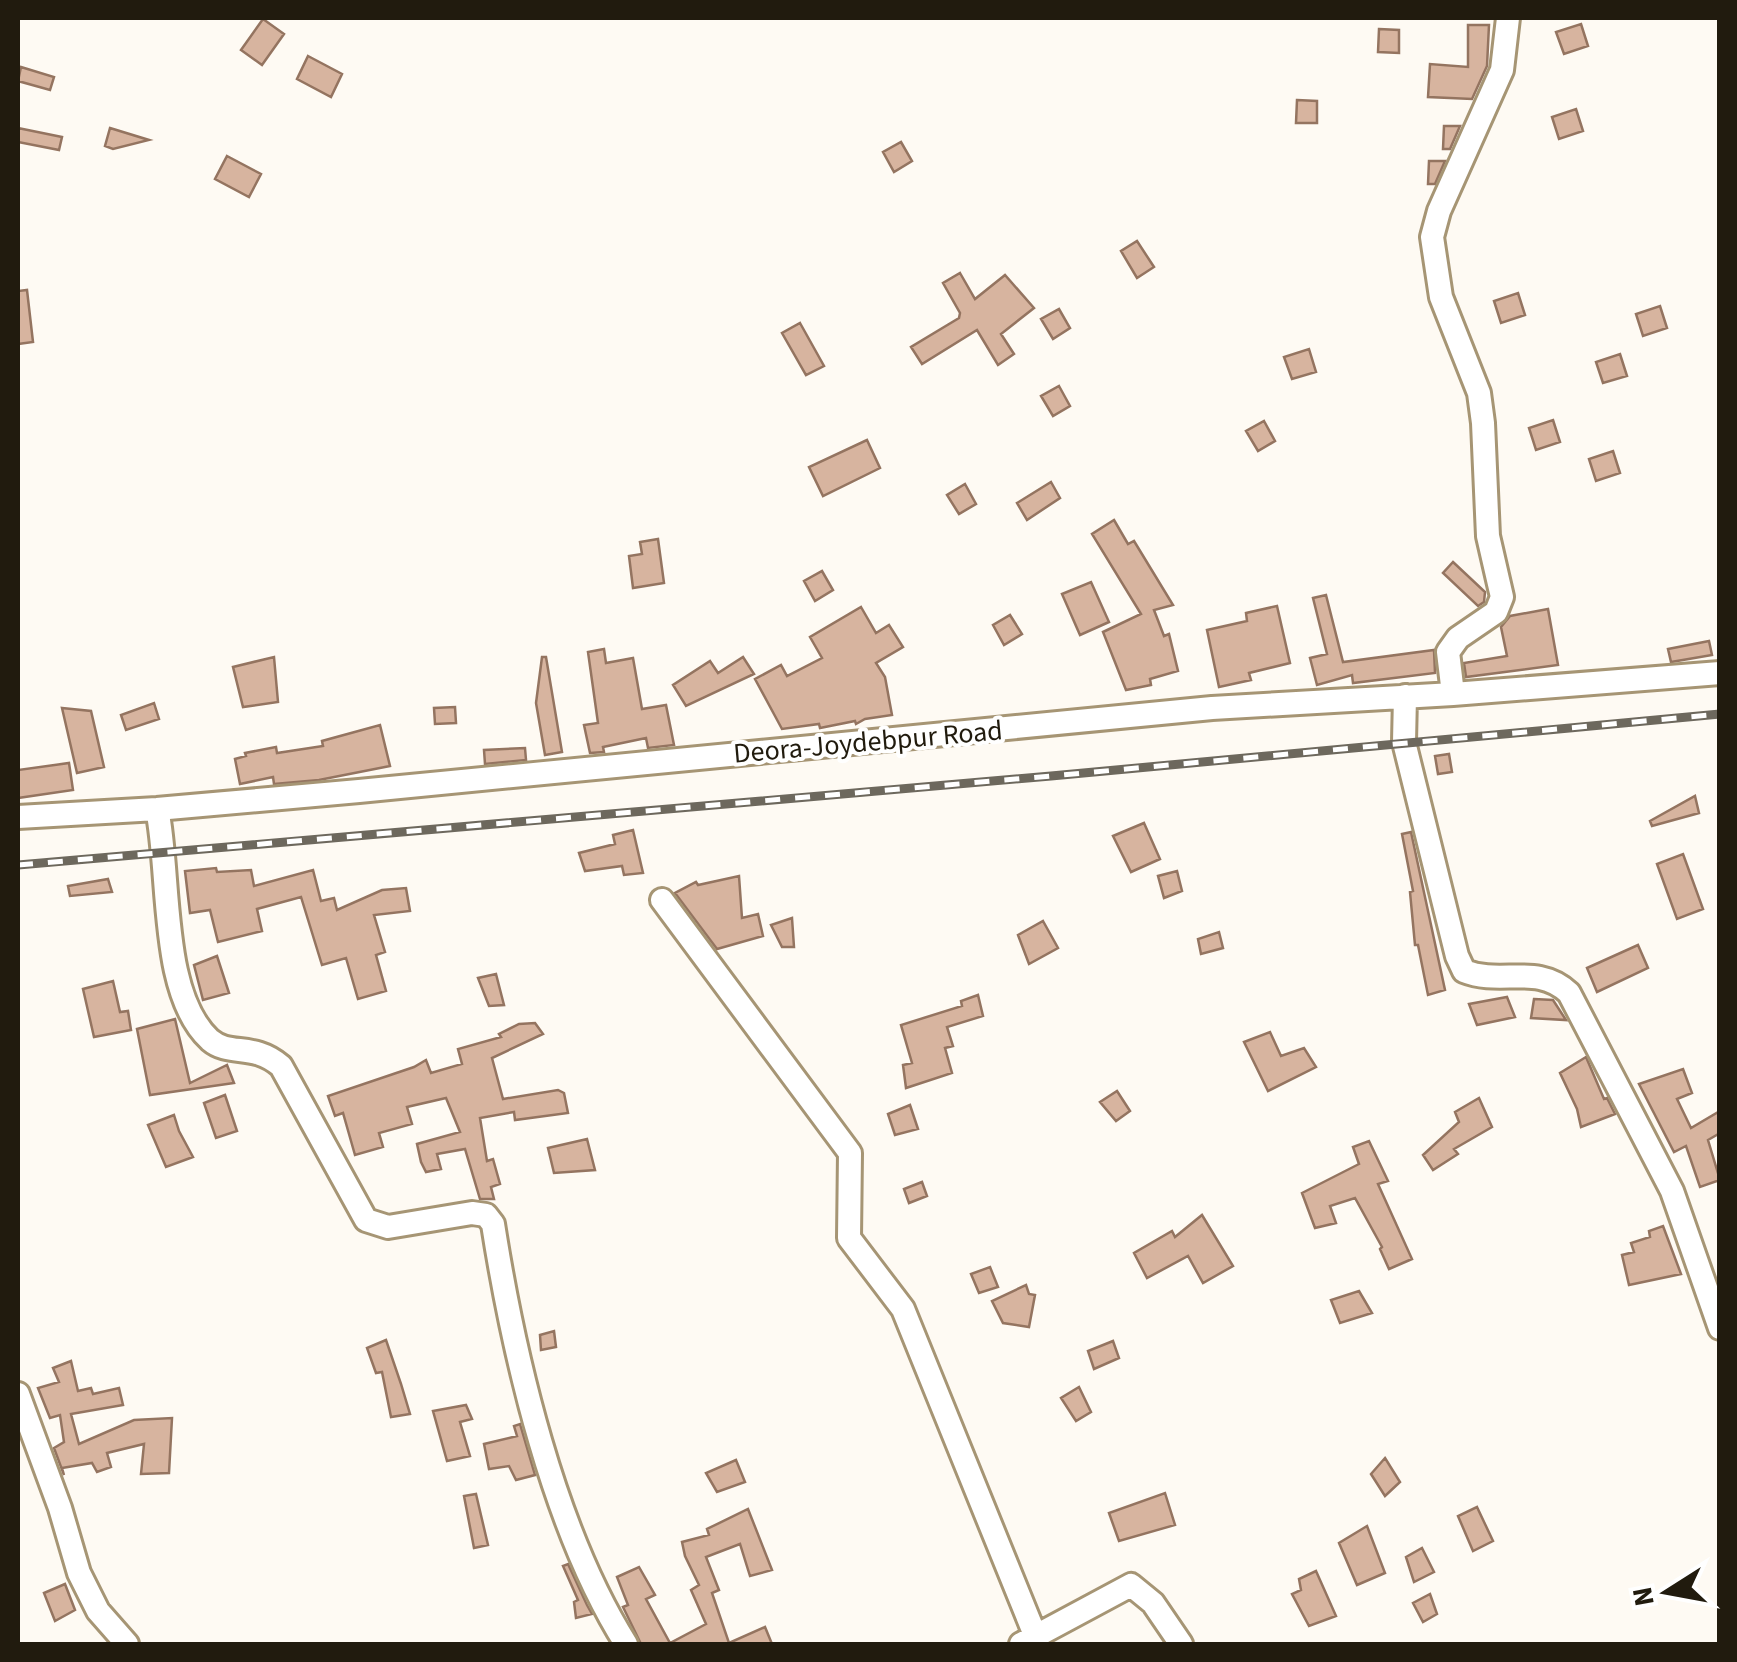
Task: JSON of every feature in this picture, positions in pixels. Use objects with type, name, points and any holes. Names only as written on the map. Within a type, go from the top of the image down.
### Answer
[{"type":"street","points":[[1453,694],[1448,652],[1458,638],[1496,612],[1502,597],[1488,536],[1484,423],[1479,393],[1441,297],[1432,237],[1439,211],[1502,70],[1508,18]]},
{"type":"street","name":"Deora-Joydebpur Road","points":[[18,816],[157,809],[1212,708],[1720,673]]},
{"type":"street","points":[[1405,696],[1404,742],[1464,971],[1479,977],[1542,976],[1556,981],[1569,993],[1672,1191],[1720,1328]]},
{"type":"street","points":[[157,809],[164,841],[174,961],[184,1002],[194,1022],[214,1044],[266,1054],[281,1066],[366,1220],[388,1226],[472,1213],[486,1215],[493,1224],[505,1300],[540,1437],[601,1604],[626,1644]]},
{"type":"street","points":[[662,900],[850,1153],[849,1238],[902,1308],[1028,1640],[1131,1585],[1154,1603],[1181,1644]]},
{"type":"street","points":[[18,1394],[79,1573],[98,1610],[127,1644]]},
{"type":"building","points":[[263,19],[284,34],[262,65],[241,50]]},
{"type":"building","points":[[1581,24],[1588,46],[1564,54],[1556,32]]},
{"type":"building","points":[[1468,25],[1489,25],[1487,66],[1472,99],[1428,97],[1430,64],[1468,67]]},
{"type":"building","points":[[1379,29],[1399,30],[1399,53],[1378,52]]},
{"type":"building","points":[[308,56],[342,74],[331,97],[297,79]]},
{"type":"building","points":[[21,67],[54,77],[50,90],[18,81]]},
{"type":"building","points":[[1297,100],[1317,101],[1317,123],[1296,123]]},
{"type":"building","points":[[1576,109],[1583,131],[1559,139],[1552,117]]},
{"type":"building","points":[[1444,126],[1460,126],[1450,149],[1443,149]]},
{"type":"building","points":[[18,128],[62,137],[59,150],[18,142]]},
{"type":"building","points":[[110,128],[149,140],[113,149],[105,146]]},
{"type":"building","points":[[901,142],[912,161],[894,172],[883,152]]},
{"type":"building","points":[[227,156],[261,174],[249,197],[215,179]]},
{"type":"building","points":[[1429,161],[1445,161],[1435,184],[1428,184]]},
{"type":"building","points":[[1137,241],[1154,267],[1137,278],[1121,251]]},
{"type":"building","points":[[960,273],[975,299],[1005,275],[1034,308],[1001,334],[1014,354],[998,365],[977,330],[922,364],[911,347],[959,318],[943,283]]},
{"type":"building","points":[[27,290],[33,342],[18,344],[18,291]]},
{"type":"building","points":[[1518,293],[1525,315],[1501,323],[1494,301]]},
{"type":"building","points":[[1660,306],[1667,328],[1643,336],[1636,314]]},
{"type":"building","points":[[1059,309],[1070,328],[1053,339],[1041,319]]},
{"type":"building","points":[[800,323],[824,366],[806,375],[782,333]]},
{"type":"building","points":[[1309,349],[1316,372],[1292,379],[1284,357]]},
{"type":"building","points":[[1620,354],[1627,376],[1603,383],[1596,362]]},
{"type":"building","points":[[1059,386],[1070,406],[1053,416],[1041,396]]},
{"type":"building","points":[[1553,420],[1560,442],[1536,450],[1529,428]]},
{"type":"building","points":[[1264,421],[1275,441],[1258,451],[1246,431]]},
{"type":"building","points":[[867,440],[880,468],[823,496],[809,467]]},
{"type":"building","points":[[1613,451],[1620,473],[1596,481],[1589,459]]},
{"type":"building","points":[[1051,482],[1060,498],[1027,520],[1017,503]]},
{"type":"building","points":[[965,484],[976,504],[959,514],[947,495]]},
{"type":"building","points":[[1114,520],[1128,544],[1134,541],[1173,605],[1154,610],[1164,636],[1169,634],[1178,671],[1150,679],[1151,685],[1126,690],[1103,632],[1141,614],[1092,534]]},
{"type":"building","points":[[658,539],[664,583],[633,588],[629,556],[642,554],[640,542]]},
{"type":"building","points":[[1453,562],[1485,592],[1484,602],[1478,606],[1443,573]]},
{"type":"building","points":[[822,571],[833,590],[815,601],[804,581]]},
{"type":"building","points":[[1091,582],[1109,622],[1080,635],[1062,594]]},
{"type":"building","points":[[1326,595],[1343,662],[1434,650],[1435,673],[1353,683],[1352,675],[1317,685],[1310,658],[1327,654],[1313,598]]},
{"type":"building","points":[[1277,606],[1290,663],[1249,673],[1251,680],[1219,687],[1207,630],[1247,621],[1246,613]]},
{"type":"building","points":[[861,607],[876,633],[889,625],[903,647],[876,663],[885,677],[892,715],[856,724],[855,721],[820,728],[819,724],[782,729],[755,679],[781,665],[787,676],[822,658],[810,637]]},
{"type":"building","points":[[1548,609],[1558,665],[1466,677],[1464,663],[1507,656],[1501,627],[1510,616]]},
{"type":"building","points":[[1010,615],[1022,634],[1004,645],[993,625]]},
{"type":"building","points":[[1709,641],[1712,655],[1671,662],[1668,649]]},
{"type":"building","points":[[604,649],[606,663],[633,658],[642,709],[666,705],[674,745],[648,748],[646,738],[590,753],[584,725],[598,723],[588,652]]},
{"type":"building","points":[[274,657],[278,702],[243,707],[233,667]]},
{"type":"building","points":[[542,657],[546,657],[562,752],[545,755],[536,703]]},
{"type":"building","points":[[743,657],[754,674],[686,706],[673,685],[710,661],[718,673]]},
{"type":"building","points":[[154,703],[159,719],[126,730],[121,715]]},
{"type":"building","points":[[455,707],[456,723],[435,724],[434,708]]},
{"type":"building","points":[[62,708],[91,711],[104,767],[77,773]]},
{"type":"building","points":[[380,725],[390,766],[319,780],[274,784],[273,777],[240,784],[235,759],[246,756],[245,753],[276,747],[277,753],[323,746],[322,741]]},
{"type":"building","points":[[525,748],[526,760],[485,764],[484,750]]},
{"type":"building","points":[[1449,754],[1452,772],[1438,774],[1435,756]]},
{"type":"building","points":[[69,763],[73,790],[18,798],[18,770]]},
{"type":"building","points":[[1695,796],[1699,813],[1652,826],[1650,821]]},
{"type":"building","points":[[1144,823],[1160,859],[1131,872],[1113,836]]},
{"type":"building","points":[[633,830],[643,873],[624,875],[622,866],[585,871],[579,853],[615,844],[613,835]]},
{"type":"building","points":[[1411,832],[1445,990],[1428,995],[1415,945],[1410,892],[1413,891],[1402,834]]},
{"type":"building","points":[[1683,854],[1703,909],[1677,919],[1657,864]]},
{"type":"building","points":[[216,868],[217,872],[251,870],[254,886],[313,870],[321,901],[334,898],[337,910],[382,890],[406,888],[410,911],[374,915],[385,952],[376,955],[386,991],[358,999],[346,958],[322,965],[301,897],[257,909],[262,931],[218,942],[210,910],[190,913],[185,871]]},
{"type":"building","points":[[1177,871],[1182,891],[1164,898],[1158,876]]},
{"type":"building","points":[[739,876],[742,918],[758,914],[763,936],[717,949],[675,893],[696,882],[698,885]]},
{"type":"building","points":[[108,879],[112,892],[70,896],[68,886]]},
{"type":"building","points":[[792,918],[794,947],[782,947],[771,925]]},
{"type":"building","points":[[1043,921],[1058,948],[1029,964],[1018,935]]},
{"type":"building","points":[[1219,932],[1223,948],[1201,954],[1198,939]]},
{"type":"building","points":[[1638,945],[1648,968],[1597,992],[1587,968]]},
{"type":"building","points":[[217,956],[229,993],[203,1000],[194,965]]},
{"type":"building","points":[[496,974],[504,1005],[489,1006],[478,978]]},
{"type":"building","points":[[113,981],[120,1012],[128,1011],[131,1030],[94,1037],[83,989]]},
{"type":"building","points":[[978,995],[983,1016],[947,1027],[953,1046],[945,1048],[952,1073],[906,1088],[903,1065],[912,1063],[901,1025],[962,1006],[961,1001]]},
{"type":"building","points":[[1507,997],[1515,1017],[1477,1025],[1469,1004]]},
{"type":"building","points":[[1534,999],[1553,1000],[1566,1020],[1531,1018]]},
{"type":"building","points":[[175,1019],[190,1083],[227,1065],[234,1083],[150,1095],[137,1029]]},
{"type":"building","points":[[535,1023],[543,1034],[492,1058],[503,1099],[558,1090],[564,1093],[568,1113],[515,1120],[514,1112],[480,1118],[487,1161],[493,1159],[500,1184],[491,1187],[494,1199],[480,1199],[465,1149],[437,1154],[441,1169],[426,1172],[421,1162],[417,1144],[460,1132],[446,1098],[407,1107],[412,1124],[379,1133],[383,1147],[355,1155],[343,1113],[335,1116],[328,1096],[426,1060],[431,1073],[462,1064],[458,1049],[501,1037],[499,1034],[519,1024]]},
{"type":"building","points":[[1270,1032],[1281,1056],[1304,1048],[1316,1067],[1268,1091],[1244,1042]]},
{"type":"building","points":[[1586,1057],[1604,1099],[1607,1098],[1615,1114],[1581,1127],[1560,1073]]},
{"type":"building","points":[[1683,1069],[1692,1093],[1677,1099],[1691,1128],[1720,1111],[1720,1133],[1708,1140],[1720,1180],[1700,1187],[1686,1146],[1674,1152],[1639,1084]]},
{"type":"building","points":[[1117,1091],[1130,1111],[1116,1121],[1100,1102]]},
{"type":"building","points":[[225,1095],[237,1131],[216,1138],[204,1103]]},
{"type":"building","points":[[1479,1098],[1492,1127],[1454,1149],[1458,1154],[1433,1170],[1423,1155],[1459,1122],[1455,1112]]},
{"type":"building","points":[[910,1105],[918,1129],[895,1135],[888,1114]]},
{"type":"building","points":[[174,1115],[193,1157],[166,1167],[148,1125]]},
{"type":"building","points":[[587,1139],[595,1170],[554,1173],[548,1148]]},
{"type":"building","points":[[1369,1141],[1388,1181],[1378,1184],[1412,1259],[1389,1269],[1382,1247],[1355,1198],[1330,1206],[1336,1223],[1315,1228],[1302,1193],[1359,1164],[1353,1147]]},
{"type":"building","points":[[922,1182],[927,1196],[909,1203],[904,1189]]},
{"type":"building","points":[[1202,1215],[1233,1266],[1203,1283],[1188,1256],[1147,1278],[1134,1253],[1172,1231],[1175,1237]]},
{"type":"building","points":[[1663,1226],[1681,1274],[1629,1285],[1622,1255],[1634,1252],[1631,1243],[1650,1237],[1649,1231]]},
{"type":"building","points":[[990,1267],[998,1287],[979,1293],[971,1274]]},
{"type":"building","points":[[1026,1285],[1029,1294],[1035,1295],[1029,1327],[1003,1323],[992,1301]]},
{"type":"building","points":[[1359,1291],[1372,1313],[1340,1323],[1331,1300]]},
{"type":"building","points":[[554,1331],[556,1347],[541,1350],[540,1335]]},
{"type":"building","points":[[386,1340],[410,1414],[391,1417],[382,1372],[376,1373],[367,1348]]},
{"type":"building","points":[[1113,1341],[1119,1358],[1094,1369],[1088,1351]]},
{"type":"building","points":[[71,1361],[78,1391],[91,1388],[93,1394],[119,1388],[123,1405],[71,1414],[79,1444],[134,1420],[172,1418],[169,1473],[141,1474],[144,1444],[107,1453],[111,1467],[97,1472],[92,1463],[62,1468],[64,1475],[54,1448],[64,1442],[60,1415],[50,1418],[38,1388],[59,1382],[53,1368]]},
{"type":"building","points":[[1079,1387],[1091,1412],[1076,1421],[1061,1398]]},
{"type":"building","points":[[466,1405],[472,1419],[460,1422],[470,1456],[447,1461],[433,1411]]},
{"type":"building","points":[[520,1424],[535,1475],[516,1480],[509,1466],[489,1469],[484,1444],[517,1436],[514,1426]]},
{"type":"building","points":[[1385,1458],[1400,1482],[1385,1496],[1371,1474]]},
{"type":"building","points":[[736,1460],[745,1482],[717,1492],[706,1473]]},
{"type":"building","points":[[1165,1493],[1175,1525],[1119,1541],[1109,1513]]},
{"type":"building","points":[[476,1494],[488,1545],[474,1548],[464,1496]]},
{"type":"building","points":[[1477,1507],[1493,1541],[1473,1551],[1458,1516]]},
{"type":"building","points":[[748,1509],[772,1570],[750,1576],[740,1544],[706,1557],[719,1590],[712,1593],[729,1643],[765,1627],[772,1644],[641,1644],[623,1607],[628,1605],[617,1577],[639,1567],[655,1595],[646,1599],[670,1643],[706,1624],[691,1590],[699,1585],[682,1542],[709,1535],[707,1529]]},
{"type":"building","points":[[1367,1526],[1385,1573],[1357,1585],[1339,1543]]},
{"type":"building","points":[[1422,1548],[1434,1572],[1414,1582],[1406,1557]]},
{"type":"building","points":[[568,1564],[592,1614],[576,1618],[574,1602],[578,1600],[563,1566]]},
{"type":"building","points":[[1316,1571],[1336,1616],[1309,1626],[1292,1594],[1301,1590],[1299,1579]]},
{"type":"building","points":[[65,1584],[75,1610],[55,1621],[44,1593]]},
{"type":"building","points":[[1430,1594],[1437,1614],[1423,1622],[1413,1603]]},
{"type":"railway","points":[[18,865],[1720,714]]}]
